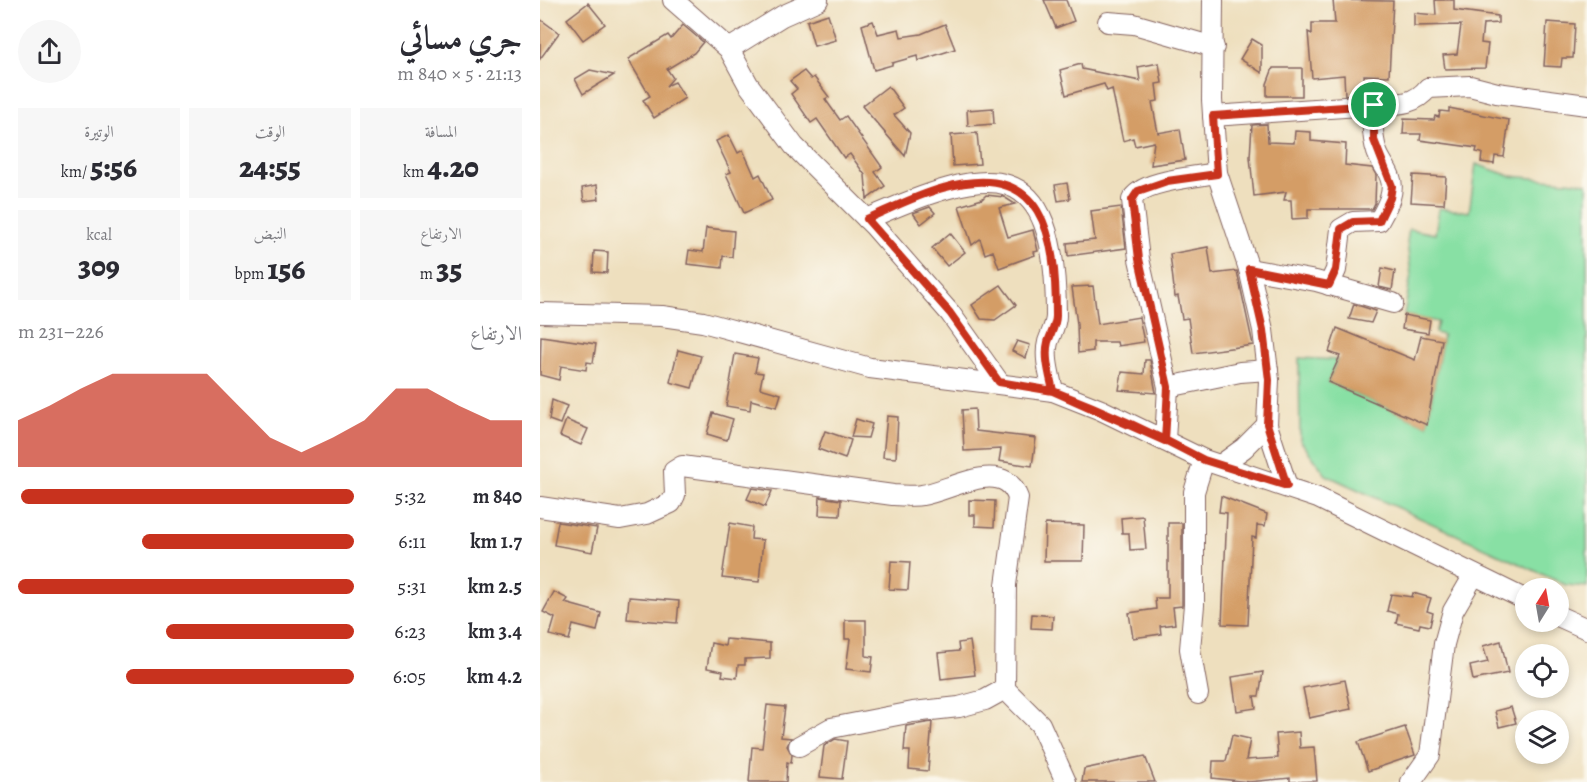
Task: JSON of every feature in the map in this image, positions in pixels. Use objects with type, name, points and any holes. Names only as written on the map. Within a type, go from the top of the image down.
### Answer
[{"type":"street","points":[[673,0],[729,49],[754,93],[794,146],[867,219],[950,313],[999,382]]},
{"type":"street","points":[[729,49],[782,16],[818,0]]},
{"type":"street","points":[[1213,0],[1213,116],[1217,174],[1249,269],[1268,370],[1267,424],[1287,486]]},
{"type":"street","points":[[1108,22],[1134,24],[1214,47]]},
{"type":"street","points":[[1213,116],[1408,102],[1418,98],[1428,88],[1452,85],[1587,105]]},
{"type":"street","points":[[1329,285],[1336,270],[1341,229],[1353,222],[1379,221],[1390,198],[1392,186],[1390,176],[1382,163],[1374,140],[1374,105]]},
{"type":"street","points":[[1165,441],[1168,387],[1139,259],[1132,200],[1138,191],[1167,181],[1217,174]]},
{"type":"street","points":[[867,219],[921,196],[964,183],[996,181],[1020,190],[1038,211],[1052,251],[1056,318],[1048,341],[1048,364],[1053,391]]},
{"type":"street","points":[[1249,269],[1329,285],[1393,303]]},
{"type":"street","points":[[540,313],[652,316],[703,322],[870,368],[944,378],[999,382],[1053,391],[1213,462],[1287,486],[1387,530],[1515,595]]},
{"type":"street","points":[[1168,387],[1240,372],[1268,370]]},
{"type":"street","points":[[1198,694],[1190,649],[1194,594],[1194,492],[1213,462],[1244,448],[1267,424]]},
{"type":"street","points":[[540,507],[620,519],[647,514],[671,503],[675,495],[674,471],[681,466],[893,495],[921,496],[975,479],[1004,479],[1014,487],[1018,498],[1006,585],[1005,689],[1040,724],[1066,782]]},
{"type":"street","points":[[1411,782],[1430,755],[1444,644],[1453,611],[1474,575]]},
{"type":"street","points":[[1569,621],[1587,629]]},
{"type":"street","points":[[799,747],[831,728],[913,712],[959,707],[985,700],[1005,689]]},
{"type":"green space","points":[[1476,164],[1510,176],[1587,183],[1587,587],[1569,585],[1569,578],[1551,578],[1326,475],[1300,440],[1299,358],[1337,360],[1328,382],[1427,425],[1443,335],[1435,333],[1438,322],[1404,315],[1411,275],[1407,242],[1409,229],[1435,234],[1439,208],[1469,212]]},
{"type":"building","points":[[1044,0],[1066,0],[1074,21],[1056,28]]},
{"type":"building","points":[[1333,0],[1393,1],[1389,76],[1364,75],[1365,94],[1345,95],[1344,75],[1312,78],[1308,32],[1312,34],[1312,23],[1335,23]]},
{"type":"building","points":[[1435,0],[1454,0],[1454,10],[1498,16],[1498,23],[1483,24],[1481,43],[1488,44],[1485,68],[1445,69],[1443,55],[1457,54],[1461,25],[1414,26],[1414,13],[1436,15]]},
{"type":"building","points":[[588,3],[605,24],[583,40],[567,19]]},
{"type":"building","points":[[828,14],[836,40],[814,46],[807,21]]},
{"type":"building","points":[[540,19],[559,33],[540,59]]},
{"type":"building","points":[[873,21],[878,34],[899,29],[901,37],[921,34],[945,24],[955,49],[918,61],[917,56],[874,70],[862,25]]},
{"type":"building","points":[[1547,22],[1575,24],[1573,58],[1562,58],[1561,67],[1544,66]]},
{"type":"building","points":[[683,25],[703,42],[694,53],[667,69],[673,78],[666,86],[675,82],[685,98],[654,118],[643,100],[650,96],[628,59],[668,35],[671,39]]},
{"type":"building","points":[[1252,39],[1262,45],[1262,73],[1240,59]]},
{"type":"building","points":[[1159,63],[1162,83],[1156,84],[1158,101],[1152,102],[1158,133],[1180,129],[1185,160],[1151,165],[1154,142],[1135,146],[1133,138],[1123,141],[1112,89],[1107,91],[1104,84],[1066,95],[1060,70],[1081,64],[1082,69],[1140,81],[1138,67]]},
{"type":"building","points":[[1273,68],[1302,68],[1302,96],[1267,96],[1267,84]]},
{"type":"building","points":[[590,70],[614,75],[583,94],[575,79]]},
{"type":"building","points":[[804,71],[811,79],[814,77],[829,97],[825,99],[840,120],[846,116],[882,167],[875,172],[885,186],[867,199],[865,175],[850,154],[844,158],[817,119],[811,123],[791,94],[797,89],[790,81]]},
{"type":"building","points":[[888,86],[904,108],[894,115],[910,133],[905,156],[862,106]]},
{"type":"building","points":[[993,108],[994,124],[968,126],[967,110]]},
{"type":"building","points":[[1449,108],[1509,120],[1504,157],[1495,156],[1494,164],[1481,162],[1482,153],[1476,152],[1477,148],[1420,140],[1421,134],[1403,134],[1404,119],[1434,120],[1435,116],[1439,117],[1440,111],[1449,112]]},
{"type":"building","points":[[1267,124],[1268,142],[1294,143],[1295,131],[1311,132],[1311,141],[1346,144],[1345,165],[1372,168],[1376,175],[1375,203],[1372,209],[1308,209],[1308,218],[1292,219],[1291,200],[1284,200],[1286,192],[1254,196],[1250,157],[1252,125]]},
{"type":"building","points":[[977,133],[980,164],[953,166],[951,135]]},
{"type":"building","points":[[729,135],[738,153],[743,150],[755,177],[760,174],[772,200],[744,213],[726,174],[731,172],[716,141]]},
{"type":"building","points":[[1413,175],[1446,177],[1444,204],[1411,202]]},
{"type":"building","points":[[1067,183],[1070,199],[1058,201],[1055,185]]},
{"type":"building","points":[[597,185],[599,199],[584,201],[582,188]]},
{"type":"building","points":[[986,195],[1004,197],[1015,204],[999,208],[1008,237],[1033,230],[1038,251],[1034,252],[1035,255],[999,268],[993,251],[985,254],[980,239],[972,245],[959,206],[982,199]]},
{"type":"building","points":[[930,207],[935,213],[921,224],[913,213]]},
{"type":"building","points":[[1121,207],[1126,248],[1068,256],[1067,243],[1095,240],[1091,211]]},
{"type":"building","points":[[706,228],[734,231],[732,257],[723,256],[722,268],[687,264],[689,250],[703,252]]},
{"type":"building","points":[[950,233],[965,252],[947,266],[932,248]]},
{"type":"building","points":[[1208,247],[1212,274],[1237,271],[1253,345],[1193,353],[1188,318],[1182,319],[1178,296],[1175,297],[1170,254]]},
{"type":"building","points":[[594,251],[608,252],[607,273],[593,272]]},
{"type":"building","points":[[1382,268],[1395,271],[1392,290],[1379,287]]},
{"type":"building","points":[[1001,285],[1016,305],[995,320],[981,319],[972,305]]},
{"type":"building","points":[[1093,286],[1098,324],[1139,317],[1144,342],[1118,346],[1117,342],[1093,342],[1093,351],[1078,353],[1072,287]]},
{"type":"building","points":[[1354,304],[1376,311],[1371,323],[1349,319]]},
{"type":"building","points":[[1404,315],[1430,320],[1428,333],[1402,329]]},
{"type":"building","points":[[1337,328],[1415,360],[1421,336],[1442,340],[1427,425],[1328,382],[1340,356],[1329,352]]},
{"type":"building","points":[[541,336],[596,344],[593,363],[587,362],[586,370],[561,366],[559,380],[540,375]]},
{"type":"building","points":[[1017,341],[1030,345],[1026,358],[1012,351]]},
{"type":"building","points":[[678,350],[701,356],[692,388],[670,382]]},
{"type":"building","points":[[735,354],[758,358],[755,372],[763,373],[760,388],[781,394],[777,407],[751,400],[750,410],[726,406]]},
{"type":"building","points":[[1145,360],[1150,360],[1156,393],[1119,390],[1122,372],[1144,374]]},
{"type":"building","points":[[552,400],[567,406],[560,424],[549,420]]},
{"type":"building","points":[[975,409],[976,431],[1036,438],[1032,466],[999,461],[1001,449],[964,451],[962,410]]},
{"type":"building","points":[[713,413],[733,419],[727,440],[707,434]]},
{"type":"building","points":[[887,416],[898,417],[896,458],[883,457]]},
{"type":"building","points":[[856,419],[872,424],[868,438],[851,437]]},
{"type":"building","points":[[566,420],[588,429],[581,445],[560,436]]},
{"type":"building","points":[[825,431],[851,440],[845,459],[818,449]]},
{"type":"building","points":[[752,488],[772,491],[765,507],[747,499]]},
{"type":"building","points":[[1221,496],[1267,514],[1265,526],[1257,525],[1256,538],[1252,537],[1248,625],[1222,624],[1227,513],[1219,512]]},
{"type":"building","points":[[820,497],[841,500],[840,516],[819,515]]},
{"type":"building","points":[[969,500],[995,501],[994,527],[975,526],[975,515],[969,515]]},
{"type":"building","points":[[1143,516],[1146,549],[1130,550],[1129,533],[1122,533],[1121,518]]},
{"type":"building","points":[[558,522],[597,528],[592,552],[554,545]]},
{"type":"building","points":[[730,523],[752,527],[751,539],[763,540],[759,582],[722,578]]},
{"type":"building","points":[[1168,523],[1182,523],[1182,606],[1173,607],[1175,624],[1160,626],[1161,634],[1133,638],[1129,613],[1156,609],[1155,598],[1168,598]]},
{"type":"building","points":[[1045,524],[1084,525],[1083,561],[1044,561]]},
{"type":"building","points":[[891,561],[910,562],[908,590],[889,589]]},
{"type":"building","points":[[554,592],[568,599],[565,603],[601,613],[597,631],[573,625],[569,640],[550,635],[555,618],[543,612]]},
{"type":"building","points":[[1413,593],[1431,598],[1427,611],[1433,613],[1430,626],[1420,624],[1419,628],[1396,623],[1398,614],[1387,611],[1391,594],[1412,597]]},
{"type":"building","points":[[629,597],[679,601],[677,623],[627,619]]},
{"type":"building","points":[[1032,614],[1053,616],[1052,629],[1031,628]]},
{"type":"building","points":[[845,620],[866,620],[866,656],[873,657],[871,672],[846,669],[850,639],[845,639]]},
{"type":"building","points":[[726,639],[770,643],[770,658],[745,659],[745,665],[738,665],[737,678],[722,676],[723,671],[707,668],[711,643],[725,646]]},
{"type":"building","points":[[970,641],[975,675],[941,679],[938,653],[959,651],[958,643]]},
{"type":"building","points":[[1501,641],[1508,673],[1473,680],[1470,666],[1488,662],[1483,646]]},
{"type":"building","points":[[1263,672],[1259,696],[1254,696],[1256,708],[1237,711],[1232,677]]},
{"type":"building","points":[[1345,680],[1351,709],[1309,718],[1303,688]]},
{"type":"building","points":[[767,705],[785,707],[781,737],[791,738],[787,746],[792,755],[791,763],[787,762],[786,782],[749,782],[752,747],[762,748]]},
{"type":"building","points":[[1511,707],[1515,723],[1499,727],[1495,711]]},
{"type":"building","points":[[932,722],[928,771],[909,769],[910,751],[904,751],[906,726]]},
{"type":"building","points":[[1405,727],[1415,755],[1368,771],[1358,742]]},
{"type":"building","points":[[1299,732],[1300,748],[1314,747],[1317,781],[1290,782],[1290,778],[1249,782],[1212,778],[1213,761],[1226,761],[1232,735],[1250,739],[1246,760],[1278,758],[1276,734]]},
{"type":"building","points":[[835,739],[847,741],[842,779],[820,777],[824,746]]},
{"type":"building","points":[[1145,756],[1155,782],[1082,782],[1084,769]]},
{"type":"route","points":[[1374,105],[1213,116],[1217,174],[1167,181],[1138,191],[1133,196],[1131,205],[1139,259],[1168,387],[1165,441],[1101,410],[1053,391],[999,382],[950,313],[867,219],[942,188],[964,183],[996,181],[1020,190],[1038,211],[1052,251],[1056,318],[1047,346],[1053,391],[1077,400],[1101,410],[1204,460],[1287,486],[1267,424],[1269,380],[1263,330],[1249,269],[1329,285],[1336,270],[1341,229],[1353,222],[1379,221],[1386,210],[1392,186],[1390,176],[1377,153],[1374,140],[1372,125],[1374,105]]}]
